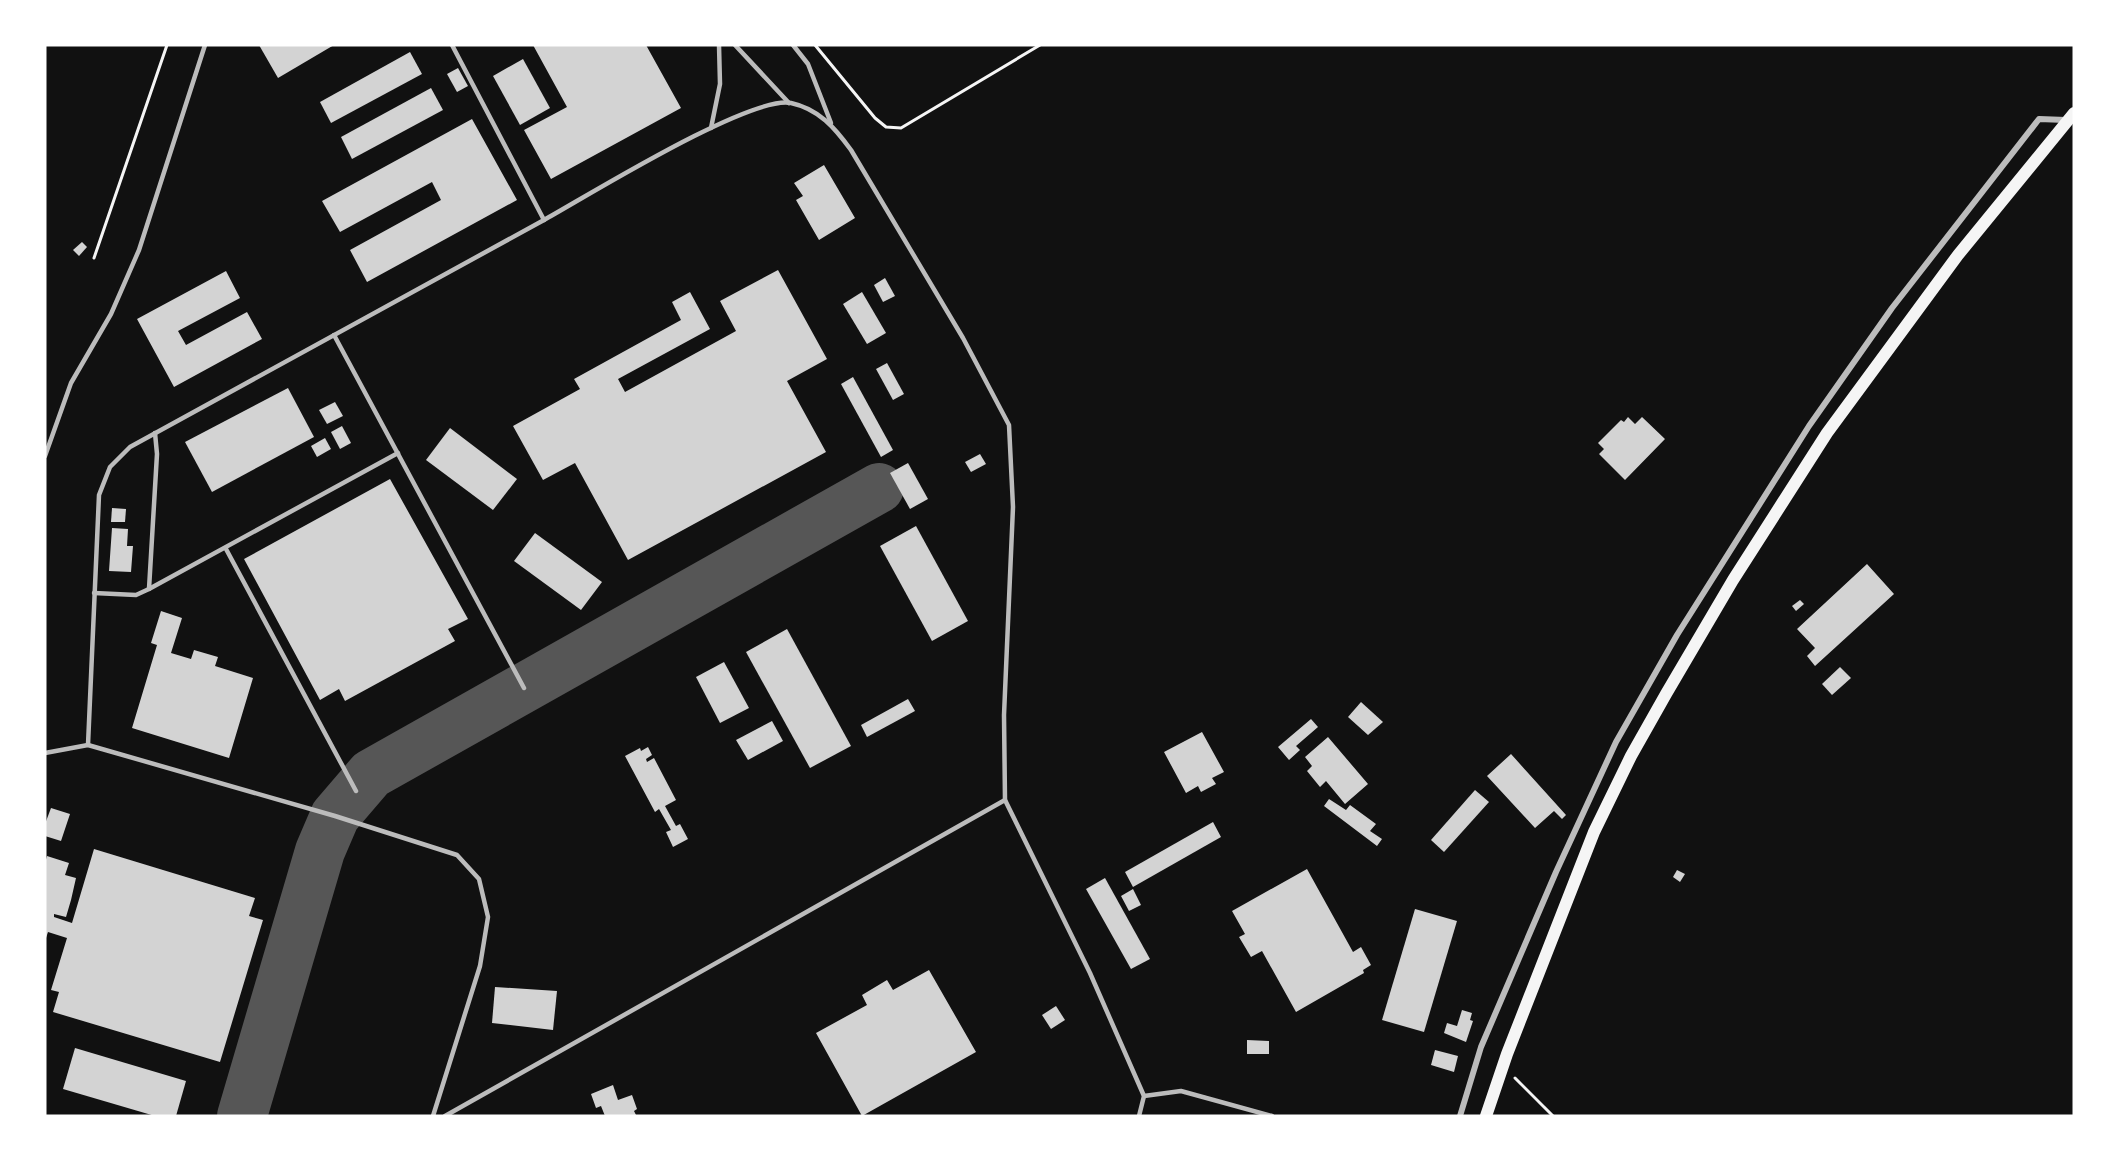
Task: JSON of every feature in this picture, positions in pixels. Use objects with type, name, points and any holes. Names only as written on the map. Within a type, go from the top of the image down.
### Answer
[{"type":"main road","points":[[1486,1116],[1594,832],[1631,756],[1715,611],[1827,433],[1890,345],[1958,255],[2071,116]]},
{"type":"street","points":[[1460,1116],[1481,1047],[1556,872],[1616,742],[1677,635],[1809,426],[1892,308],[2039,119],[2071,116]]},
{"type":"lane","points":[[45,456],[71,383],[111,314],[140,250],[205,45]]},
{"type":"lane","points":[[452,45],[544,220]]},
{"type":"lane","points":[[711,128],[720,84],[719,45]]},
{"type":"lane","points":[[735,45],[789,103]]},
{"type":"lane","points":[[793,45],[807,64],[831,123],[851,150],[963,338],[1009,425],[1013,507],[1004,715],[1005,800],[1090,973],[1144,1096],[1139,1116]]},
{"type":"lane","points":[[88,745],[99,495],[110,467],[130,447],[711,128],[760,106],[789,103],[810,110],[831,123]]},
{"type":"lane","points":[[334,335],[524,688]]},
{"type":"lane","points":[[149,589],[157,454],[155,433]]},
{"type":"lane","points":[[94,593],[136,595],[226,549],[398,453]]},
{"type":"lane","points":[[226,549],[356,791]]},
{"type":"lane","points":[[45,753],[88,745],[335,816],[457,855],[479,879],[488,917],[480,966],[433,1116]]},
{"type":"lane","points":[[445,1116],[1005,800]]},
{"type":"lane","points":[[1144,1096],[1180,1091],[1272,1116]]},
{"type":"path","points":[[94,258],[167,45]]},
{"type":"path","points":[[815,45],[875,118],[886,127],[901,128],[1040,45]]},
{"type":"path","points":[[1503,1067],[1553,1116]]},
{"type":"building","points":[[259,45],[334,45],[278,78]]},
{"type":"building","points":[[533,45],[646,45],[681,108],[551,179],[524,130],[567,107]]},
{"type":"building","points":[[410,52],[422,74],[331,123],[320,102]]},
{"type":"building","points":[[523,59],[550,108],[520,125],[493,76]]},
{"type":"building","points":[[458,68],[468,86],[457,92],[447,74]]},
{"type":"building","points":[[431,88],[443,110],[352,159],[341,137]]},
{"type":"building","points":[[472,119],[517,200],[367,282],[350,250],[441,200],[432,182],[340,232],[322,201]]},
{"type":"building","points":[[824,165],[855,218],[819,240],[796,200],[803,196],[794,183]]},
{"type":"building","points":[[82,242],[87,247],[79,256],[73,250]]},
{"type":"building","points":[[778,270],[827,359],[787,381],[826,452],[628,560],[575,463],[543,480],[513,426],[580,389],[574,379],[681,320],[672,302],[690,292],[710,329],[618,379],[625,392],[736,331],[720,301]]},
{"type":"building","points":[[226,271],[240,298],[178,331],[186,345],[247,312],[262,339],[174,387],[137,319]]},
{"type":"building","points":[[885,278],[895,296],[883,302],[874,285]]},
{"type":"building","points":[[862,292],[886,333],[867,344],[843,304]]},
{"type":"building","points":[[887,363],[904,394],[893,400],[876,369]]},
{"type":"building","points":[[853,377],[893,450],[881,457],[841,384]]},
{"type":"building","points":[[288,388],[314,437],[212,492],[185,442]]},
{"type":"building","points":[[335,402],[343,416],[327,424],[319,410]]},
{"type":"building","points":[[1628,417],[1635,424],[1642,417],[1665,439],[1625,480],[1599,454],[1604,449],[1598,443],[1621,420],[1624,422]]},
{"type":"building","points":[[342,426],[351,443],[340,449],[331,432]]},
{"type":"building","points":[[450,428],[517,479],[493,510],[426,460]]},
{"type":"building","points":[[325,438],[331,449],[317,457],[311,446]]},
{"type":"building","points":[[980,454],[986,464],[971,472],[965,462]]},
{"type":"building","points":[[908,463],[928,499],[910,509],[890,473]]},
{"type":"building","points":[[390,479],[468,619],[448,629],[455,641],[345,701],[339,689],[320,700],[244,559]]},
{"type":"building","points":[[112,508],[126,509],[125,522],[111,522]]},
{"type":"building","points":[[916,526],[968,621],[932,641],[880,546]]},
{"type":"building","points":[[112,528],[128,529],[127,546],[133,546],[131,572],[109,571]]},
{"type":"building","points":[[535,533],[602,582],[581,610],[514,561]]},
{"type":"building","points":[[1867,564],[1894,594],[1815,666],[1807,656],[1815,648],[1797,629]]},
{"type":"building","points":[[1800,600],[1804,604],[1796,611],[1792,606]]},
{"type":"building","points":[[161,611],[182,618],[171,653],[191,659],[194,650],[218,657],[215,666],[253,678],[229,758],[132,728],[157,645],[151,643]]},
{"type":"building","points":[[787,629],[851,746],[810,768],[746,652]]},
{"type":"building","points":[[724,662],[749,708],[720,723],[696,677]]},
{"type":"building","points":[[1840,667],[1851,678],[1832,695],[1822,684]]},
{"type":"building","points":[[908,699],[915,711],[867,737],[861,725]]},
{"type":"building","points":[[1361,702],[1383,722],[1368,735],[1348,717]]},
{"type":"building","points":[[1311,719],[1318,727],[1296,746],[1300,750],[1289,760],[1278,747]]},
{"type":"building","points":[[772,721],[783,741],[748,760],[736,740]]},
{"type":"building","points":[[1202,732],[1224,772],[1212,778],[1216,784],[1201,792],[1198,786],[1186,793],[1164,752]]},
{"type":"building","points":[[1328,737],[1368,784],[1345,804],[1326,781],[1320,787],[1307,771],[1312,766],[1305,757]]},
{"type":"building","points":[[648,747],[652,755],[646,759],[647,762],[654,758],[676,800],[665,806],[676,826],[680,824],[688,839],[673,847],[666,832],[671,830],[659,809],[655,812],[625,756],[640,748],[641,751]]},
{"type":"building","points":[[1511,754],[1566,815],[1562,819],[1554,811],[1535,828],[1487,776]]},
{"type":"building","points":[[1475,790],[1489,802],[1444,852],[1431,840]]},
{"type":"building","points":[[1329,799],[1346,810],[1350,805],[1376,824],[1370,831],[1382,839],[1377,846],[1324,806]]},
{"type":"building","points":[[51,808],[70,814],[61,841],[45,836],[45,824]]},
{"type":"building","points":[[1213,822],[1221,837],[1133,887],[1125,872]]},
{"type":"building","points":[[94,849],[255,898],[249,916],[263,920],[220,1062],[53,1012],[59,992],[51,990],[67,938],[48,932],[45,941],[45,863],[47,856],[69,863],[65,875],[76,878],[66,917],[54,914],[54,917],[72,923]]},
{"type":"building","points":[[1307,869],[1353,952],[1361,947],[1371,965],[1363,970],[1364,973],[1296,1012],[1262,951],[1251,957],[1239,937],[1245,934],[1232,911]]},
{"type":"building","points":[[1677,870],[1685,874],[1680,882],[1673,877]]},
{"type":"building","points":[[1105,878],[1150,959],[1131,969],[1086,889]]},
{"type":"building","points":[[1133,889],[1141,905],[1129,911],[1121,896]]},
{"type":"building","points":[[1415,909],[1457,921],[1424,1032],[1382,1020]]},
{"type":"building","points":[[929,970],[976,1052],[862,1116],[816,1033],[867,1005],[862,995],[887,980],[893,990]]},
{"type":"building","points":[[495,987],[557,991],[553,1030],[492,1023]]},
{"type":"building","points":[[1056,1006],[1065,1020],[1051,1029],[1042,1015]]},
{"type":"building","points":[[1462,1010],[1472,1013],[1470,1020],[1473,1021],[1466,1042],[1444,1033],[1447,1023],[1457,1026]]},
{"type":"building","points":[[1247,1040],[1269,1041],[1269,1054],[1247,1054]]},
{"type":"building","points":[[75,1048],[186,1081],[176,1116],[155,1116],[63,1089]]},
{"type":"building","points":[[1435,1050],[1458,1056],[1454,1072],[1431,1065]]},
{"type":"building","points":[[613,1085],[618,1100],[632,1095],[637,1109],[634,1111],[636,1115],[605,1116],[601,1106],[596,1108],[591,1094]]},
{"type":"taxiway","points":[[242,1116],[320,851],[335,816],[371,774],[879,488]]}]
